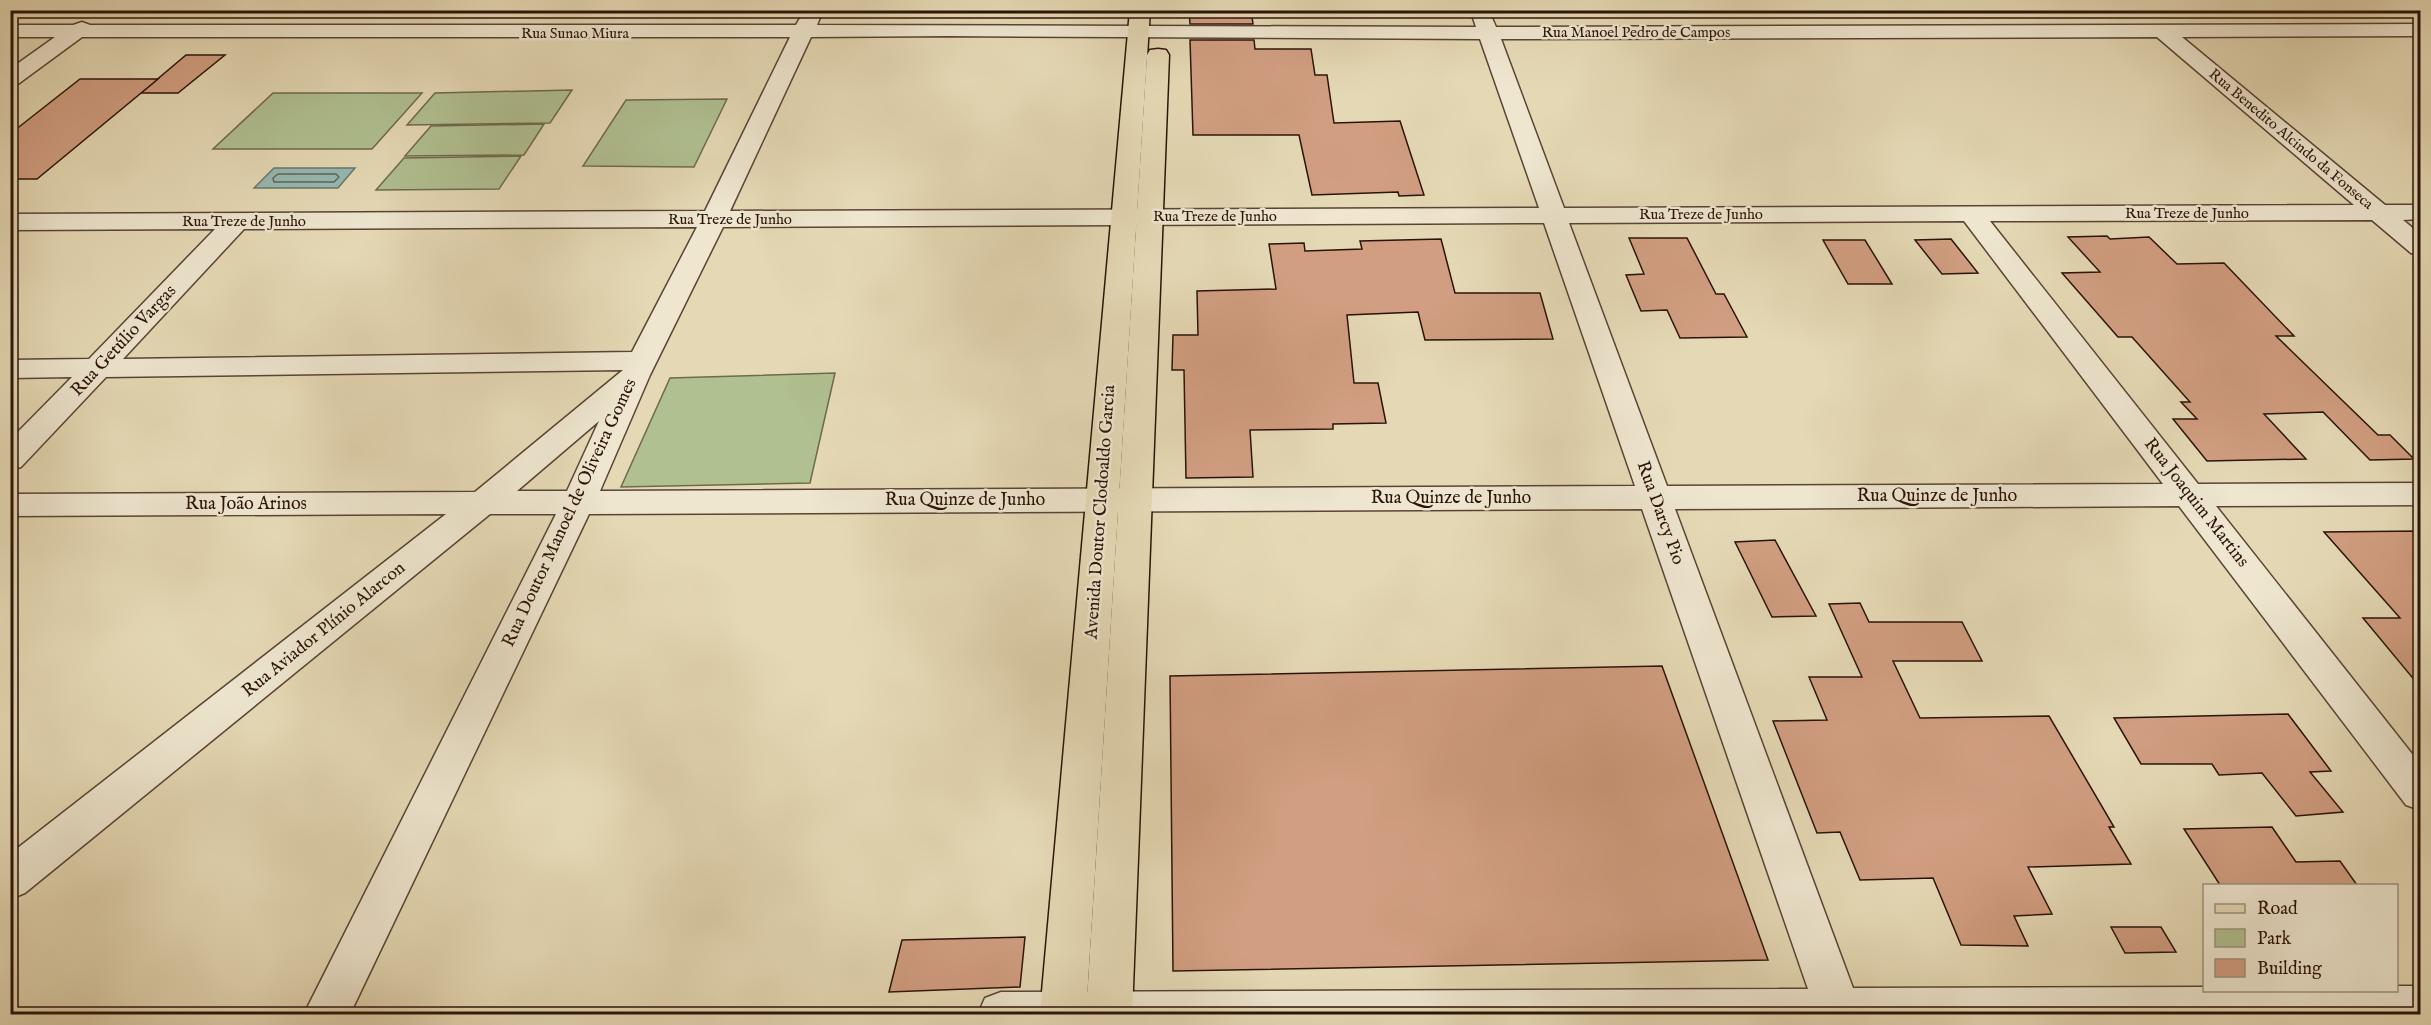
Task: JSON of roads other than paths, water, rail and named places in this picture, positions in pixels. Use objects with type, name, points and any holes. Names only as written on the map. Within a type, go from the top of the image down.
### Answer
[{"type":"main road","name":"Avenida Doutor Clodoaldo Garcia","points":[[1063,1014],[1103,500],[1136,216],[1150,21]]},
{"type":"main road","name":"Avenida Doutor Clodoaldo Garcia","points":[[1109,1014],[1135,499],[1136,216]]},
{"type":"street","points":[[10,79],[107,10]]},
{"type":"street","points":[[430,33],[452,10]]},
{"type":"street","points":[[2261,10],[2288,30]]},
{"type":"street","name":"Rua Sunao Miura","points":[[10,31],[430,33],[808,22],[1150,21]]},
{"type":"street","name":"Rua Manoel Pedro de Campos","points":[[1150,21],[1485,22],[2162,31],[2421,30]]},
{"type":"street","name":"Rua Doutor Manoel de Oliveira Gomes","points":[[327,1014],[578,503],[638,368],[714,219],[808,22]]},
{"type":"street","name":"Rua Darcy Pio","points":[[1485,22],[1840,1012]]},
{"type":"street","name":"Rua Benedito Alcindo da Fonseca","points":[[2162,31],[2421,248]]},
{"type":"street","name":"Rua Treze de Junho","points":[[10,222],[2421,212]]},
{"type":"street","name":"Rua Joaquim Martins","points":[[1971,214],[2421,793]]},
{"type":"street","name":"Rua Getúlio Vargas","points":[[10,460],[102,366],[237,221]]},
{"type":"street","points":[[10,369],[102,366],[638,368]]},
{"type":"street","name":"Rua Aviador Plínio Alarcon","points":[[10,880],[482,503],[638,368]]},
{"type":"street","name":"Rua Quinze de Junho","points":[[482,503],[2421,494]]},
{"type":"street","name":"Rua João Arinos","points":[[10,505],[482,503]]},
{"type":"street","points":[[1001,1014],[2421,1008]]},
{"type":"water","points":[[274,168],[355,168],[338,188],[254,188]]}]
